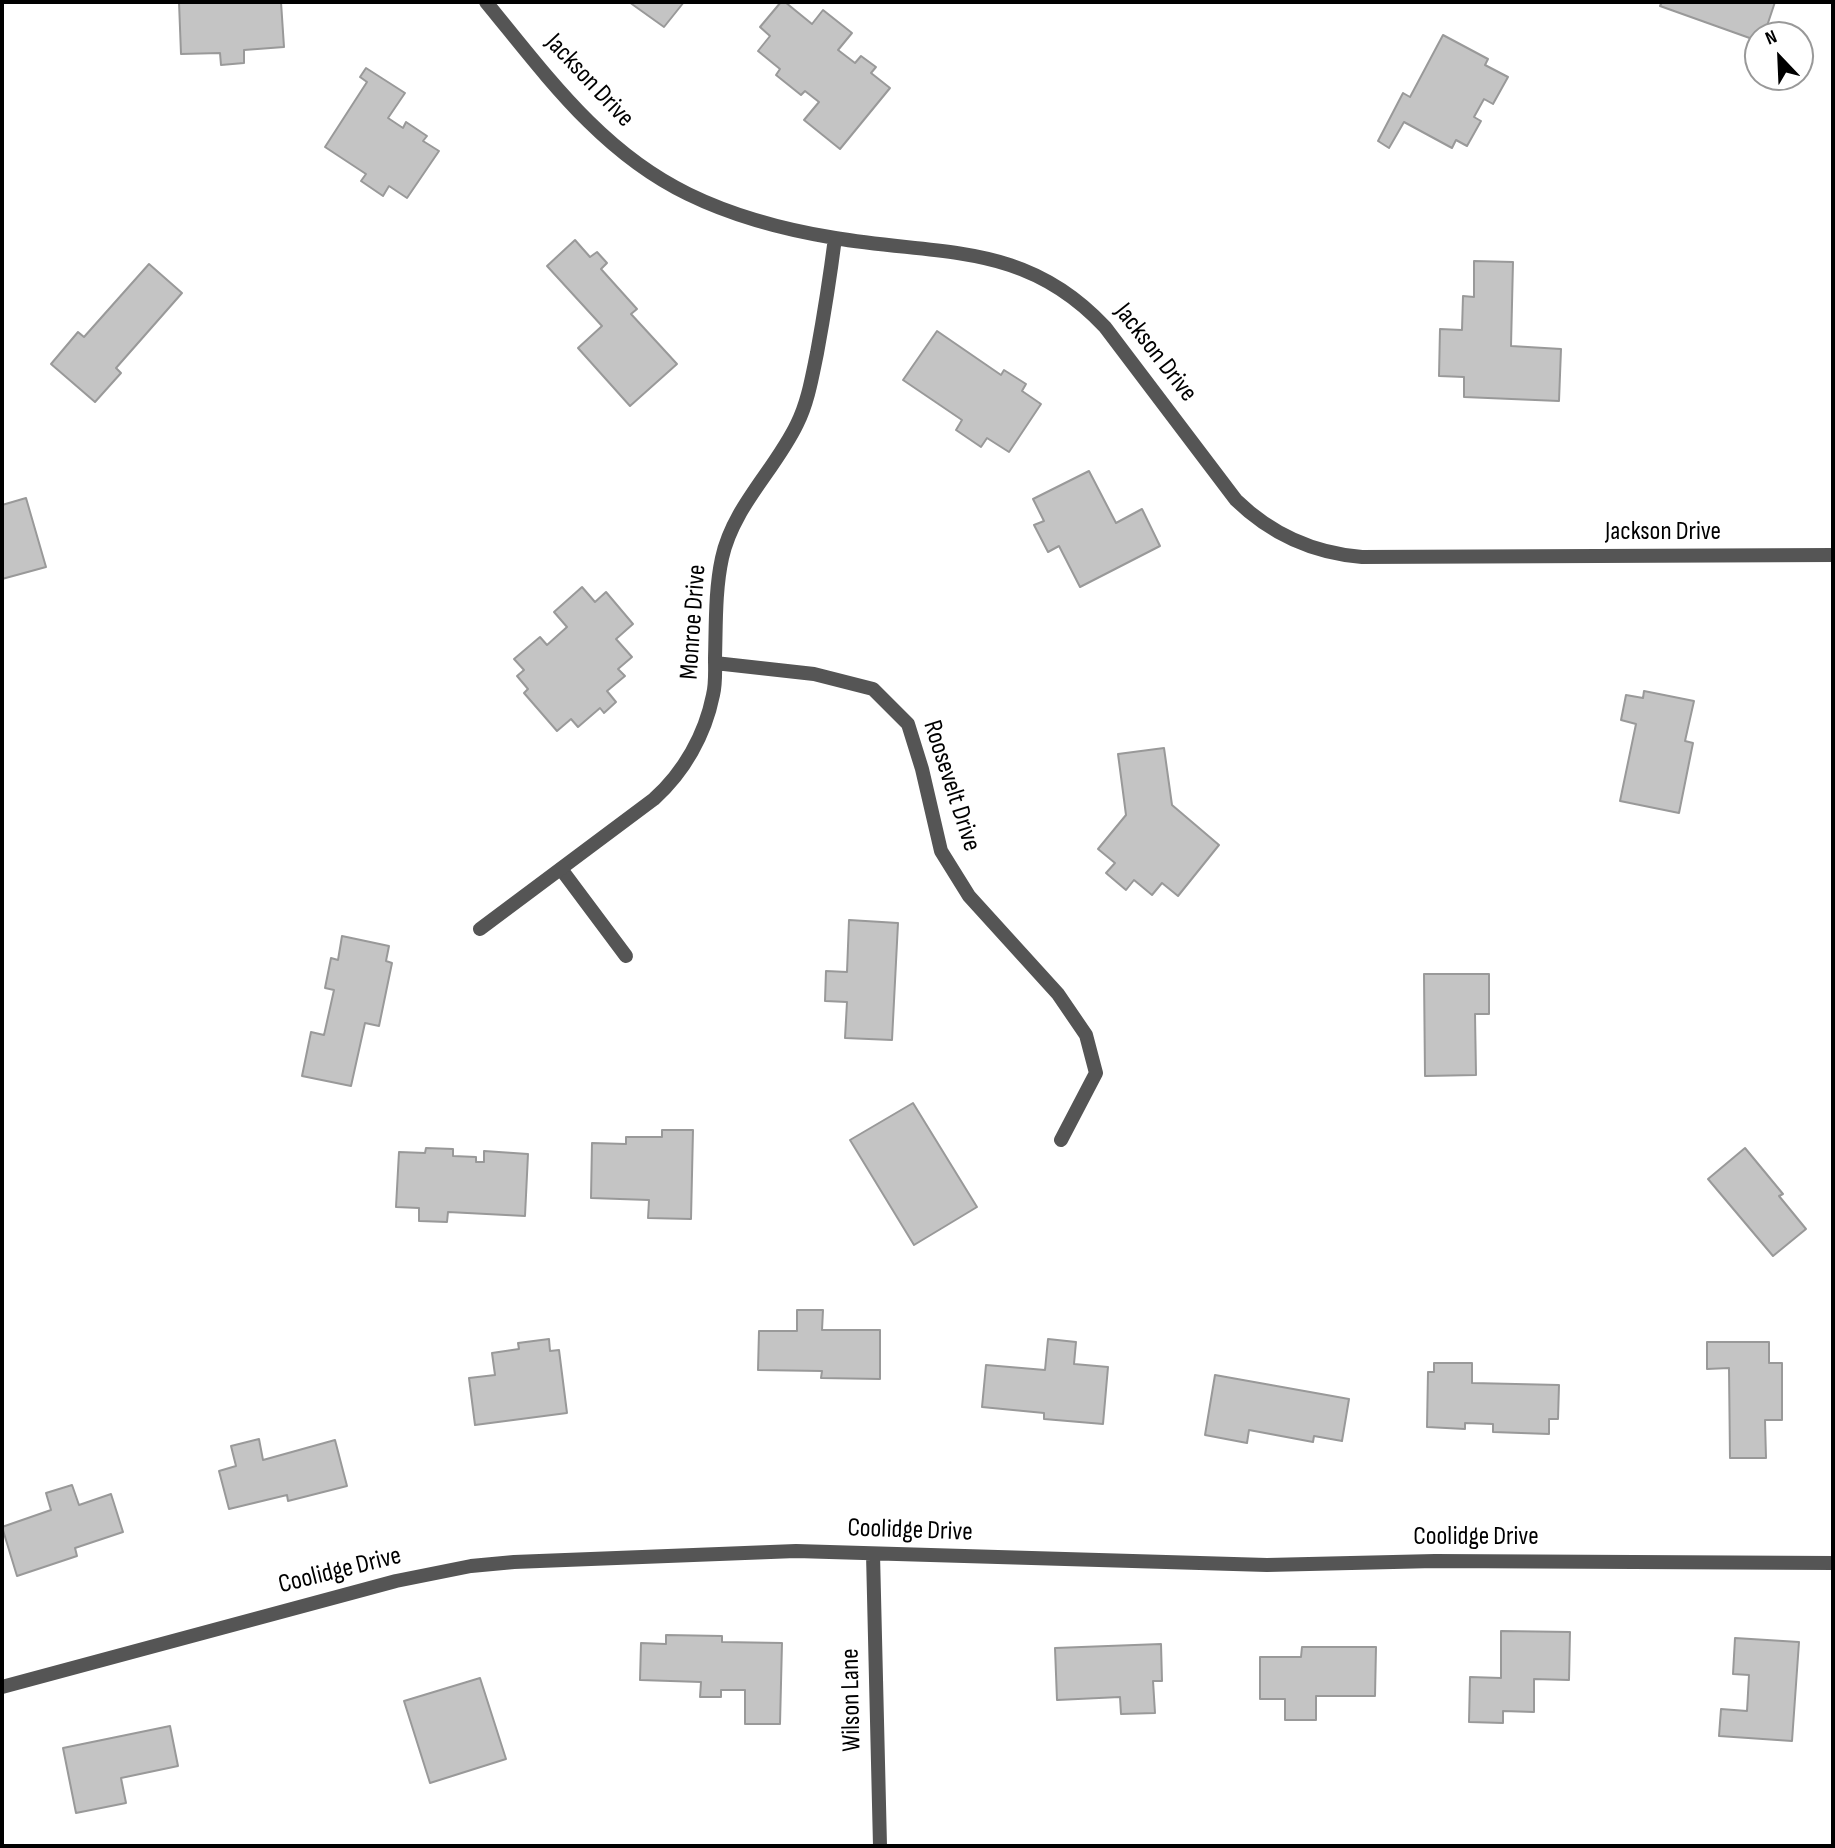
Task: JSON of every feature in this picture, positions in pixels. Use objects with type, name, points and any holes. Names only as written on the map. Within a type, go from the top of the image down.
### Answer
[{"type":"street","name":"Jackson Drive","points":[[486,2],[591,126],[635,161],[688,194],[731,212],[835,238],[997,260],[1056,285],[1082,304],[1105,327],[1236,500],[1278,533],[1327,553],[1362,558],[1833,555]]},
{"type":"street","name":"Monroe Drive","points":[[480,929],[631,818],[672,782],[689,757],[714,694],[722,558],[729,536],[798,423],[807,400],[827,307],[835,238]]},
{"type":"street","name":"Roosevelt Drive","points":[[715,663],[814,674],[873,689],[908,724],[941,851],[969,896],[1058,994],[1086,1035],[1096,1073],[1061,1140]]},
{"type":"street","points":[[561,869],[626,956]]},
{"type":"street","name":"Coolidge Drive","points":[[2,1687],[396,1581],[471,1566],[514,1562],[782,1552],[1267,1565],[1435,1561],[1833,1563]]},
{"type":"street","name":"Wilson Lane","points":[[873,1554],[880,1846]]},
{"type":"building","points":[[179,2],[281,2],[284,47],[244,50],[244,63],[221,65],[220,53],[181,54]]},
{"type":"building","points":[[629,2],[684,2],[664,27]]},
{"type":"building","points":[[781,2],[785,2],[812,24],[823,10],[852,33],[838,50],[855,63],[861,56],[876,67],[871,73],[890,88],[840,149],[804,120],[819,102],[805,91],[801,95],[776,75],[780,69],[758,51],[770,36],[760,27]]},
{"type":"building","points":[[1662,2],[1775,2],[1769,21],[1744,21],[1744,36],[1660,6]]},
{"type":"building","points":[[1443,35],[1488,59],[1485,65],[1508,77],[1493,104],[1484,99],[1474,117],[1481,121],[1467,146],[1456,140],[1452,148],[1404,122],[1389,148],[1378,141],[1403,93],[1410,97]]},
{"type":"building","points":[[366,68],[405,93],[388,118],[403,128],[406,122],[427,136],[423,141],[439,151],[407,198],[389,186],[383,196],[361,181],[366,174],[325,147],[367,82],[360,77]]},
{"type":"building","points":[[575,240],[590,257],[597,252],[607,263],[601,269],[637,309],[631,314],[677,364],[630,406],[578,348],[602,326],[547,266]]},
{"type":"building","points":[[1474,261],[1513,262],[1511,346],[1561,349],[1559,401],[1464,397],[1464,377],[1439,376],[1440,329],[1462,330],[1463,296],[1474,297]]},
{"type":"building","points":[[149,264],[182,293],[116,368],[121,373],[95,402],[51,364],[78,332],[84,337]]},
{"type":"building","points":[[937,331],[1001,375],[1004,370],[1026,384],[1022,391],[1041,404],[1009,452],[987,438],[981,447],[956,430],[962,420],[903,380]]},
{"type":"building","points":[[1089,471],[1116,523],[1142,509],[1160,546],[1080,587],[1059,546],[1048,552],[1034,525],[1044,521],[1033,499]]},
{"type":"building","points":[[26,498],[46,567],[2,579],[2,505]]},
{"type":"building","points":[[582,587],[595,602],[606,592],[633,624],[616,639],[632,657],[618,669],[625,676],[607,691],[616,702],[604,713],[600,708],[578,727],[571,719],[557,731],[524,693],[528,689],[517,676],[524,670],[514,659],[540,637],[547,645],[567,627],[554,612]]},
{"type":"building","points":[[1644,691],[1694,701],[1685,741],[1693,743],[1679,813],[1620,801],[1636,724],[1621,720],[1626,695],[1643,698]]},
{"type":"building","points":[[1164,748],[1172,805],[1219,845],[1178,896],[1162,883],[1152,895],[1134,880],[1126,890],[1106,873],[1115,863],[1098,849],[1126,815],[1118,754]]},
{"type":"building","points":[[849,920],[898,923],[892,1040],[845,1038],[847,1002],[825,1001],[826,971],[847,972]]},
{"type":"building","points":[[342,936],[389,946],[386,961],[392,963],[379,1026],[365,1023],[351,1086],[302,1076],[311,1032],[324,1035],[334,990],[325,988],[331,958],[338,960]]},
{"type":"building","points":[[1424,974],[1489,974],[1489,1014],[1475,1014],[1476,1075],[1425,1076]]},
{"type":"building","points":[[913,1103],[977,1207],[914,1245],[850,1140]]},
{"type":"building","points":[[662,1130],[693,1130],[691,1219],[648,1218],[649,1200],[591,1198],[592,1143],[626,1144],[626,1137],[662,1137]]},
{"type":"building","points":[[426,1148],[453,1149],[453,1156],[476,1157],[476,1162],[484,1162],[484,1151],[528,1154],[525,1216],[448,1212],[447,1222],[419,1221],[419,1208],[396,1207],[399,1152],[425,1153]]},
{"type":"building","points":[[1745,1148],[1783,1194],[1779,1196],[1806,1229],[1773,1256],[1708,1179]]},
{"type":"building","points":[[797,1310],[823,1310],[822,1330],[880,1330],[880,1379],[821,1378],[822,1371],[758,1370],[759,1331],[797,1331]]},
{"type":"building","points":[[549,1339],[550,1351],[559,1350],[567,1413],[475,1425],[469,1378],[495,1375],[492,1353],[519,1349],[518,1343]]},
{"type":"building","points":[[1048,1339],[1076,1342],[1074,1364],[1108,1367],[1103,1424],[1044,1419],[1044,1413],[982,1407],[986,1365],[1045,1370]]},
{"type":"building","points":[[1707,1342],[1769,1342],[1769,1363],[1782,1363],[1782,1420],[1765,1420],[1766,1458],[1730,1458],[1729,1368],[1707,1369]]},
{"type":"building","points":[[1434,1363],[1472,1363],[1472,1383],[1559,1385],[1558,1419],[1549,1419],[1549,1434],[1493,1432],[1493,1424],[1465,1423],[1465,1429],[1427,1427],[1428,1372],[1434,1372]]},
{"type":"building","points":[[1215,1375],[1349,1399],[1342,1441],[1314,1436],[1313,1442],[1249,1430],[1247,1443],[1205,1435]]},
{"type":"building","points":[[259,1439],[263,1460],[335,1440],[347,1486],[288,1501],[287,1495],[229,1509],[219,1471],[236,1466],[231,1446]]},
{"type":"building","points":[[72,1485],[79,1505],[111,1494],[123,1532],[75,1548],[77,1556],[17,1576],[2,1527],[51,1510],[46,1493]]},
{"type":"building","points":[[1501,1631],[1570,1632],[1569,1680],[1534,1679],[1534,1712],[1503,1711],[1503,1723],[1469,1722],[1470,1677],[1501,1678]]},
{"type":"building","points":[[666,1635],[722,1636],[722,1642],[782,1643],[780,1724],[745,1724],[745,1690],[721,1690],[721,1697],[700,1697],[701,1682],[640,1680],[641,1643],[666,1644]]},
{"type":"building","points":[[1735,1638],[1799,1642],[1792,1741],[1719,1736],[1721,1709],[1747,1711],[1749,1675],[1733,1674]]},
{"type":"building","points":[[1161,1644],[1162,1681],[1153,1681],[1155,1713],[1121,1714],[1120,1697],[1057,1700],[1055,1648]]},
{"type":"building","points":[[1302,1647],[1376,1647],[1375,1696],[1316,1696],[1316,1720],[1285,1720],[1285,1699],[1260,1699],[1260,1657],[1301,1657]]},
{"type":"building","points":[[480,1678],[506,1759],[430,1783],[404,1701]]},
{"type":"building","points":[[170,1726],[178,1766],[121,1778],[126,1803],[76,1813],[63,1748]]}]
